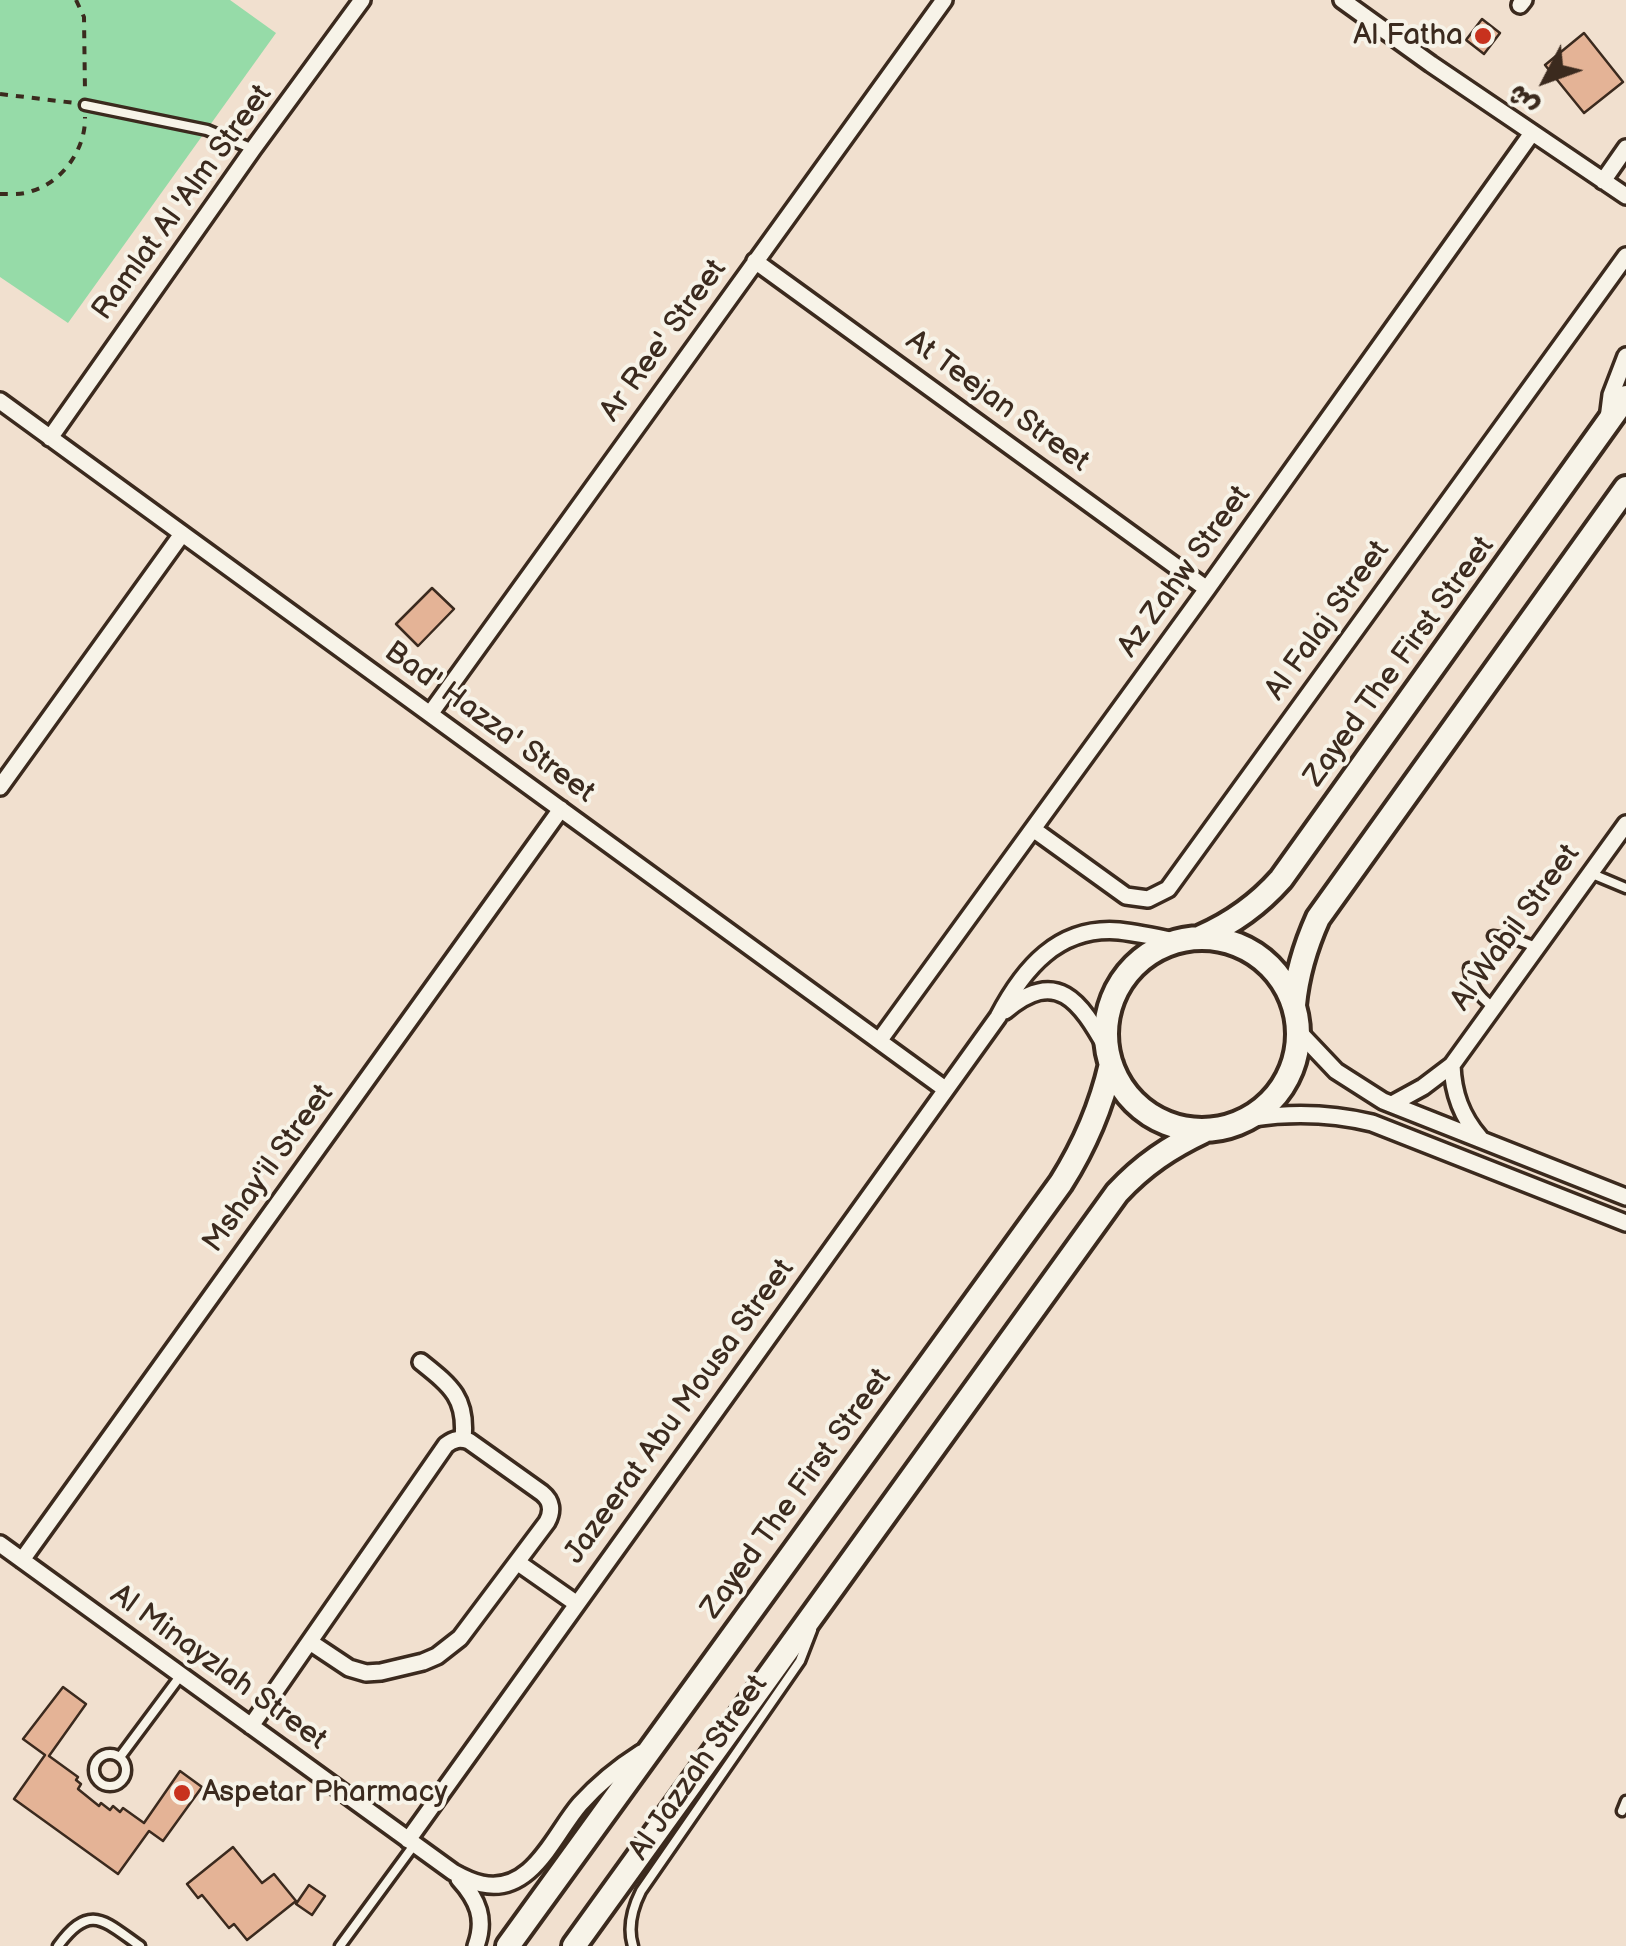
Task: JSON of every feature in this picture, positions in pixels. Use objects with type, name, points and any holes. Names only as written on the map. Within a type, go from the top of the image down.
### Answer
[{"type":"main road","name":"Zayed The First Street","points":[[1201,938],[1245,914],[1282,879],[1626,398]]},
{"type":"main road","points":[[1294,1005],[1278,974],[1251,951],[1218,939],[1174,942],[1146,955],[1116,989],[1107,1018],[1109,1056],[1128,1095],[1154,1118],[1187,1130],[1221,1129],[1252,1118],[1278,1095],[1298,1049],[1294,1005],[1297,975],[1318,918],[1626,488]]},
{"type":"main road","name":"Zayed The First Street","points":[[508,1946],[1061,1183],[1092,1126],[1109,1056]]},
{"type":"main road","points":[[574,1946],[1117,1193],[1156,1156],[1204,1131]]},
{"type":"street","name":"Ramlat Al 'Alm Street","points":[[50,438],[362,0]]},
{"type":"street","name":"Ar Ree' Street","points":[[430,714],[944,0]]},
{"type":"street","points":[[1342,0],[1626,196]]},
{"type":"street","name":"Az Zahw Street","points":[[878,1041],[1207,589],[1532,132]]},
{"type":"street","points":[[1603,181],[1626,148]]},
{"type":"street","name":"Al Falaj Street","points":[[1033,830],[1126,896],[1148,898],[1168,888],[1626,256]]},
{"type":"street","name":"At Teejan Street","points":[[755,260],[1207,589]]},
{"type":"street","points":[[1608,423],[1611,394],[1626,356]]},
{"type":"street","name":"Bad' Hazza' Street","points":[[0,401],[945,1088]]},
{"type":"street","points":[[0,786],[182,534]]},
{"type":"street","name":"Mshay'il Street","points":[[22,1560],[561,809]]},
{"type":"street","name":"Al Wabil Street","points":[[1392,1104],[1424,1088],[1452,1065],[1590,872],[1619,846],[1626,824]]},
{"type":"street","name":"Jazeerat Abu Mousa Street","points":[[412,1842],[577,1604],[998,1017],[1028,968],[1066,941],[1090,934],[1115,930],[1174,942]]},
{"type":"street","name":"Jazeerat Abu Mousa Street","points":[[998,1017],[1034,992],[1061,992],[1090,1020],[1109,1056]]},
{"type":"street","points":[[1299,1032],[1336,1071],[1392,1104],[1626,1198]]},
{"type":"street","points":[[1452,1065],[1462,1114],[1482,1141]]},
{"type":"street","points":[[1252,1118],[1313,1113],[1372,1123],[1626,1224]]},
{"type":"street","points":[[421,1362],[457,1396],[463,1414],[463,1439]]},
{"type":"street","points":[[251,1726],[446,1446],[457,1439],[469,1441],[549,1501],[551,1512],[547,1522],[460,1638],[437,1656],[366,1673],[349,1668],[310,1642]]},
{"type":"street","name":"Al Minayzlah Street","points":[[0,1544],[453,1872],[472,1881],[490,1886],[520,1879],[535,1865],[578,1806],[620,1768],[651,1747]]},
{"type":"street","points":[[517,1562],[577,1604]]},
{"type":"street","name":"Al Minayzlah Street","points":[[453,1872],[478,1905],[482,1926],[476,1946]]},
{"type":"lane","points":[[85,105],[208,130],[252,150]]},
{"type":"lane","points":[[1590,872],[1626,888]]},
{"type":"lane","points":[[1492,936],[1536,947]]},
{"type":"lane","points":[[1469,968],[1478,994],[1492,1006]]},
{"type":"lane","name":"Al Jazzah Street","points":[[634,1946],[630,1922],[640,1891],[800,1661],[810,1639],[812,1616]]},
{"type":"lane","points":[[120,1757],[180,1675]]},
{"type":"lane","points":[[104,1755],[120,1757],[125,1764],[123,1780],[116,1786],[100,1783],[94,1776],[97,1760],[104,1755]]},
{"type":"lane","name":"Jazeerat Abu Mousa Street","points":[[340,1946],[412,1842]]},
{"type":"lane","points":[[58,1946],[72,1927],[95,1919],[140,1946]]},
{"type":"path","points":[[0,94],[85,105]]},
{"type":"path","points":[[0,194],[34,191]]},
{"type":"green space","points":[[0,0],[230,0],[276,33],[68,323],[0,277]]},
{"type":"building","name":"Al Fatha","points":[[1482,19],[1500,33],[1484,54],[1466,40]]},
{"type":"building","points":[[1584,33],[1623,82],[1584,113],[1545,65]]},
{"type":"building","points":[[432,588],[454,609],[418,646],[396,624]]},
{"type":"building","points":[[63,1687],[86,1704],[49,1756],[78,1777],[78,1789],[99,1806],[101,1803],[110,1810],[113,1806],[120,1812],[123,1808],[144,1823],[180,1771],[202,1787],[163,1841],[149,1831],[118,1874],[14,1799],[45,1755],[23,1739]]},
{"type":"building","points":[[233,1847],[262,1883],[274,1874],[296,1901],[247,1940],[234,1924],[229,1928],[202,1895],[198,1898],[187,1884]]},
{"type":"building","points":[[309,1885],[325,1896],[312,1915],[296,1904]]},
{"type":"place","name":"Al Fatha","points":[[1483,36]]},
{"type":"place","name":"Aspetar Pharmacy","points":[[182,1793]]}]
